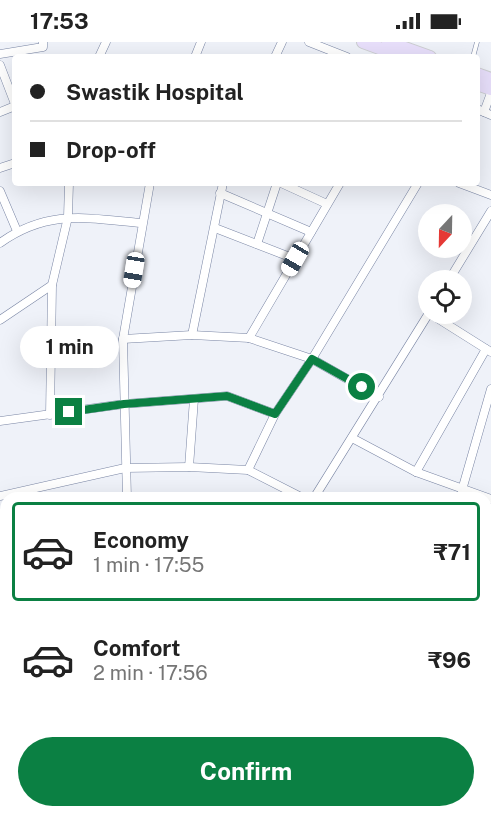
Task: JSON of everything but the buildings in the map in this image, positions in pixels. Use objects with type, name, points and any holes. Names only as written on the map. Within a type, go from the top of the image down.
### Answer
[{"type":"main road","points":[[363,42],[396,54]]},
{"type":"main road","points":[[388,42],[422,54]]},
{"type":"street","points":[[0,54],[43,47],[43,42]]},
{"type":"street","points":[[309,42],[339,54]]},
{"type":"street","points":[[0,65],[12,97]]},
{"type":"street","points":[[484,112],[491,91]]},
{"type":"street","points":[[50,415],[52,285],[68,217],[69,186]]},
{"type":"street","points":[[127,492],[123,339],[141,223],[149,186]]},
{"type":"street","points":[[192,335],[222,186]]},
{"type":"street","points":[[257,244],[265,212],[276,186]]},
{"type":"street","points":[[288,186],[327,204]]},
{"type":"street","points":[[249,338],[338,186]]},
{"type":"street","points":[[248,470],[275,414],[312,359],[416,186]]},
{"type":"street","points":[[467,186],[491,195]]},
{"type":"street","points":[[0,191],[17,231]]},
{"type":"street","points":[[220,193],[311,232]]},
{"type":"street","points":[[455,270],[491,211]]},
{"type":"street","points":[[0,243],[17,231],[68,217],[141,223]]},
{"type":"street","points":[[215,228],[295,259]]},
{"type":"street","points":[[0,320],[52,285]]},
{"type":"street","points":[[318,492],[422,324]]},
{"type":"street","points":[[416,472],[489,350],[447,324]]},
{"type":"street","points":[[123,339],[192,335],[249,338],[312,359],[379,397]]},
{"type":"street","points":[[462,490],[491,389]]},
{"type":"street","points":[[0,421],[124,404],[227,396],[275,414]]},
{"type":"street","points":[[189,467],[194,399]]},
{"type":"street","points":[[352,438],[416,472],[468,492]]},
{"type":"street","points":[[18,492],[125,468],[189,467],[248,470],[291,492]]},
{"type":"route","points":[[69,412],[124,404],[227,396],[275,414],[312,359],[362,387]]}]
